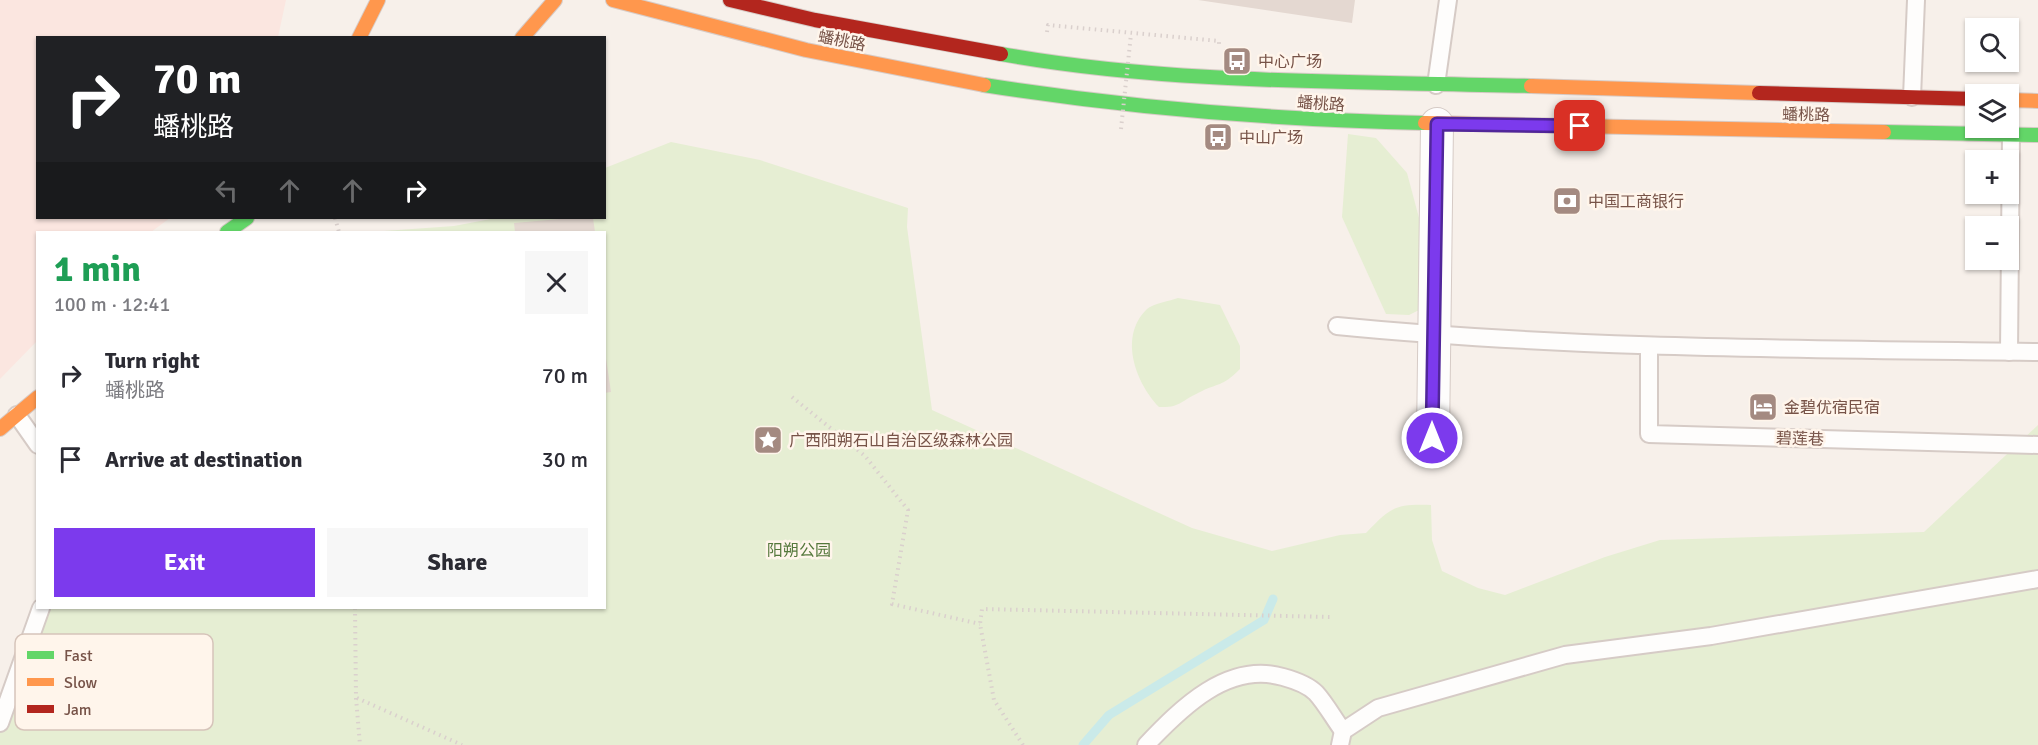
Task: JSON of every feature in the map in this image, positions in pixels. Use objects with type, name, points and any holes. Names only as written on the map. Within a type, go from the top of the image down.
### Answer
[{"type":"main road","points":[[360,36],[378,0]]},
{"type":"main road","points":[[524,36],[555,0]]},
{"type":"main road","name":"蟠桃路","points":[[613,0],[806,50],[955,80],[1043,94],[1290,117],[1437,124],[1965,133]]},
{"type":"main road","name":"蟠桃路","points":[[730,0],[815,20],[1044,62],[1216,77],[1965,99]]},
{"type":"main road","points":[[2019,100],[2038,101]]},
{"type":"main road","name":"蟠桃路","points":[[2019,134],[2038,135]]},
{"type":"main road","points":[[228,231],[246,219]]},
{"type":"main road","points":[[0,429],[36,399]]},
{"type":"street","points":[[1432,438],[1437,124]]},
{"type":"lane","points":[[1436,85],[1448,0]]},
{"type":"lane","points":[[1912,97],[1916,0]]},
{"type":"lane","points":[[2009,352],[2011,138]]},
{"type":"lane","points":[[1337,326],[1432,335],[1648,346],[2038,352]]},
{"type":"lane","name":"碧莲巷","points":[[1648,346],[1649,434],[2038,445]]},
{"type":"lane","points":[[17,415],[36,442]]},
{"type":"lane","points":[[1146,745],[1173,718],[1214,686],[1245,674],[1275,675],[1298,681],[1315,692],[1341,738],[1378,708],[1565,655],[1711,636],[2038,579]]},
{"type":"lane","points":[[32,634],[41,609]]},
{"type":"lane","points":[[0,723],[15,681]]},
{"type":"path","points":[[1121,129],[1131,34]]},
{"type":"path","points":[[792,397],[865,456],[908,510],[892,604],[980,624]]},
{"type":"path","points":[[351,609],[355,614]]},
{"type":"path","points":[[355,609],[356,698],[360,745]]},
{"type":"path","points":[[1023,745],[994,700],[980,624],[982,609],[1329,617]]},
{"type":"path","points":[[356,698],[462,745]]},
{"type":"shaded area","points":[[0,0],[286,0],[278,36],[36,36],[36,219],[169,219],[152,231],[36,231],[36,342],[0,379]]},
{"type":"green space","points":[[1348,134],[1376,138],[1407,173],[1426,244],[1421,309],[1409,315],[1386,314],[1342,217]]},
{"type":"green space","name":"阳朔公园","points":[[671,142],[760,160],[908,208],[907,227],[932,410],[1192,528],[1272,551],[1340,535],[1366,533],[1394,509],[1409,505],[1431,505],[1432,540],[1442,571],[1478,588],[1505,595],[1605,557],[1660,540],[1924,532],[2038,425],[2038,745],[0,745],[0,716],[15,674],[15,730],[213,730],[213,634],[30,634],[39,609],[606,609],[606,231],[384,231],[454,226],[491,219],[606,219],[606,168]]},
{"type":"green space","points":[[1178,298],[1220,305],[1240,346],[1240,369],[1224,382],[1180,403],[1159,407],[1143,386],[1137,373],[1132,346],[1133,333],[1138,320],[1147,309]]},
{"type":"building","points":[[1198,0],[1355,0],[1352,23]]},
{"type":"building","points":[[593,219],[595,231],[515,231],[514,223]]},
{"type":"building","points":[[606,358],[611,392],[606,393]]},
{"type":"waterway","points":[[1083,745],[1109,715],[1264,620],[1273,599]]},
{"type":"traffic: fast","points":[[1001,54],[1066,64],[1198,76],[1265,80],[1531,86]]},
{"type":"traffic: fast","points":[[984,85],[1204,112],[1425,123]]},
{"type":"traffic: fast","points":[[1884,132],[2038,135]]},
{"type":"traffic: fast","points":[[228,231],[246,219]]},
{"type":"traffic: slow","points":[[360,36],[378,0]]},
{"type":"traffic: slow","points":[[524,36],[555,0]]},
{"type":"traffic: slow","points":[[613,0],[806,50],[984,85]]},
{"type":"traffic: slow","points":[[1531,86],[1759,93]]},
{"type":"traffic: slow","points":[[2019,100],[2038,101]]},
{"type":"traffic: slow","points":[[1425,123],[1884,132]]},
{"type":"traffic: slow","points":[[0,429],[36,399]]},
{"type":"traffic: jam","points":[[730,0],[815,20],[1001,54]]},
{"type":"traffic: jam","points":[[1759,93],[1965,99]]},
{"type":"place","name":"中心广场","points":[[1237,61]]},
{"type":"place","name":"中山广场","points":[[1218,137]]},
{"type":"place","name":"中国工商银行","points":[[1567,201]]},
{"type":"place","name":"金碧优宿民宿","points":[[1763,407]]},
{"type":"place","name":"广西阳朔石山自治区级森林公园","points":[[768,440]]},
{"type":"route","points":[[1432,438],[1437,124],[1580,126]]}]
